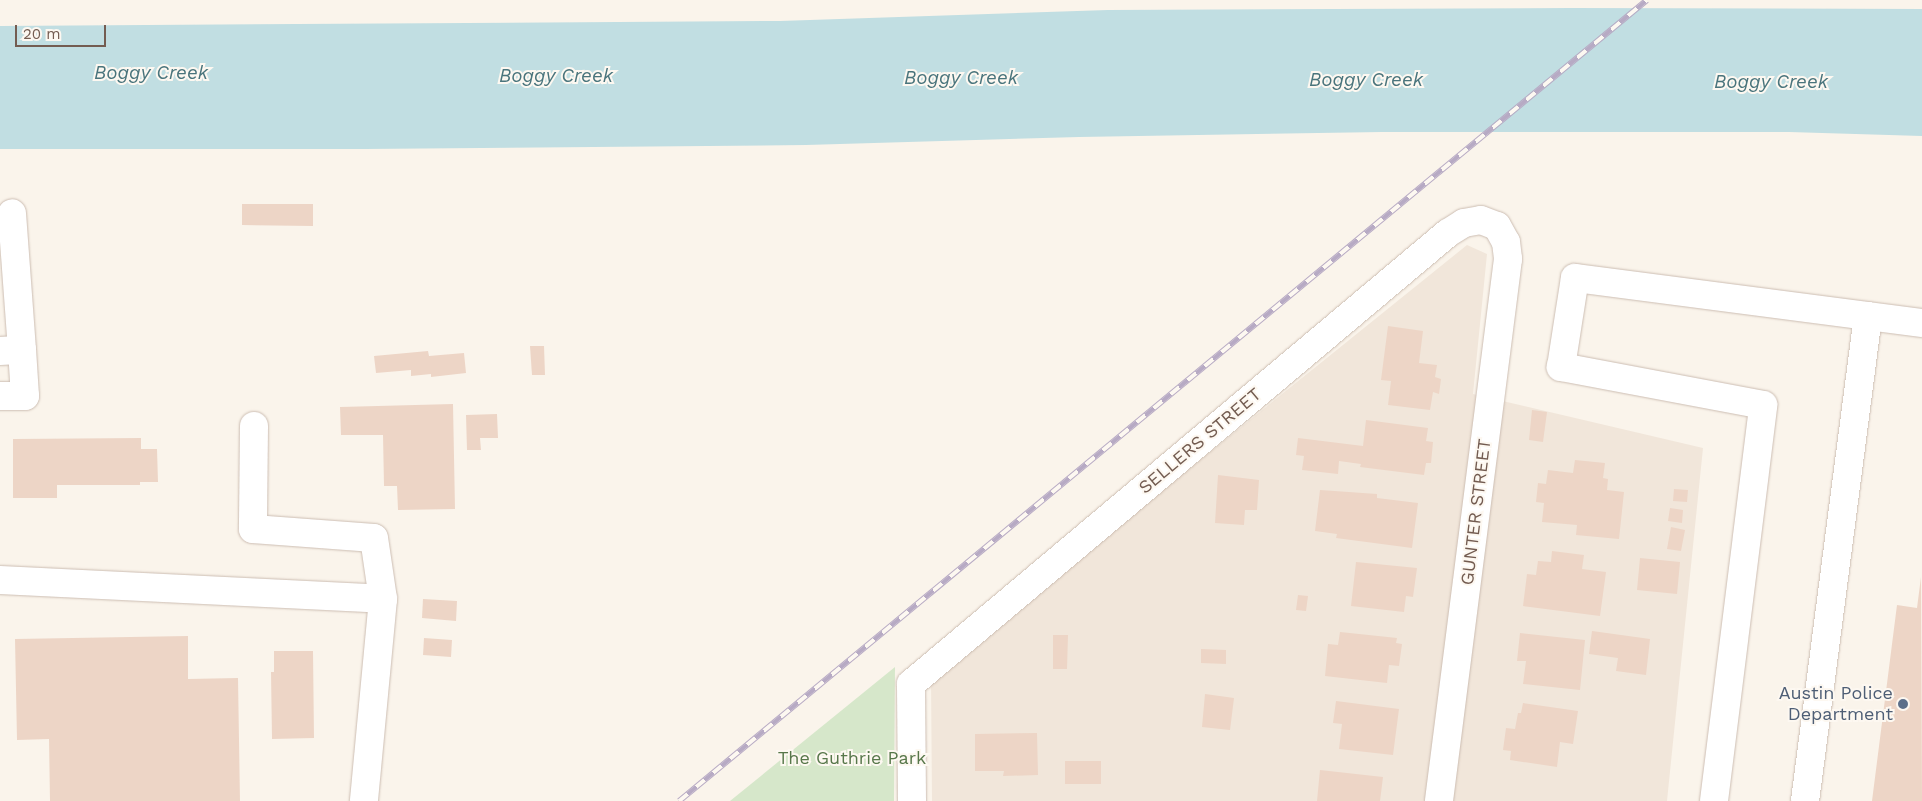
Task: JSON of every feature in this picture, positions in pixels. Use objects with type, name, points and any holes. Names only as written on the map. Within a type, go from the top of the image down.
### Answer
[{"type":"street","points":[[0,396],[24,396],[11,351],[12,212]]},
{"type":"street","name":"SELLERS STREET","points":[[912,801],[911,684],[1448,233],[1464,223],[1482,220],[1497,226]]},
{"type":"street","name":"GUNTER STREET","points":[[1439,801],[1508,259],[1506,242],[1497,226]]},
{"type":"street","points":[[1714,801],[1763,405],[1561,367],[1575,278],[1922,323]]},
{"type":"street","points":[[1805,801],[1868,316]]},
{"type":"street","points":[[254,426],[253,529],[374,538],[383,599],[364,801]]},
{"type":"street","points":[[0,580],[383,599]]},
{"type":"shaded area","points":[[1467,245],[1487,254],[1473,394],[1703,448],[1667,801],[932,801],[931,677]]},
{"type":"green space","name":"The Guthrie Park","points":[[895,667],[894,801],[730,801]]},
{"type":"water","name":"Boggy Creek","points":[[1922,9],[1922,136],[1789,132],[1382,132],[1079,137],[806,145],[365,149],[0,149],[0,26],[780,21],[1108,10]]},
{"type":"building","points":[[242,204],[313,204],[313,226],[242,225]]},
{"type":"building","points":[[1388,326],[1423,331],[1419,363],[1437,365],[1435,377],[1441,379],[1439,394],[1433,392],[1430,410],[1388,405],[1391,381],[1381,380]]},
{"type":"building","points":[[530,346],[544,346],[545,375],[532,375]]},
{"type":"building","points":[[428,351],[429,356],[464,353],[466,373],[431,377],[431,374],[411,376],[411,370],[376,373],[374,356]]},
{"type":"building","points":[[453,404],[455,509],[398,510],[397,486],[384,486],[383,435],[341,435],[340,407]]},
{"type":"building","points":[[1532,410],[1547,412],[1543,442],[1529,440]]},
{"type":"building","points":[[497,414],[498,438],[480,438],[481,450],[467,450],[466,415]]},
{"type":"building","points":[[1366,420],[1428,428],[1426,441],[1433,442],[1431,463],[1426,463],[1424,475],[1360,467],[1361,464],[1339,461],[1338,474],[1302,470],[1304,456],[1296,455],[1298,438],[1363,446]]},
{"type":"building","points":[[141,438],[141,449],[157,449],[158,482],[140,482],[140,485],[57,485],[57,498],[13,498],[13,439]]},
{"type":"building","points":[[1575,460],[1605,463],[1603,478],[1608,479],[1607,490],[1624,492],[1619,539],[1576,535],[1577,525],[1542,522],[1544,503],[1536,502],[1538,483],[1546,484],[1548,470],[1573,473]]},
{"type":"building","points":[[1218,475],[1259,480],[1257,510],[1245,510],[1244,525],[1215,523]]},
{"type":"building","points":[[1674,489],[1688,490],[1687,502],[1673,501]]},
{"type":"building","points":[[1320,490],[1377,494],[1377,498],[1418,503],[1412,548],[1336,538],[1337,534],[1315,531]]},
{"type":"building","points":[[1670,508],[1683,510],[1682,523],[1668,521]]},
{"type":"building","points":[[1671,527],[1685,530],[1681,551],[1667,549]]},
{"type":"building","points":[[1552,551],[1584,555],[1582,569],[1606,572],[1600,616],[1523,606],[1527,574],[1536,575],[1538,561],[1551,562]]},
{"type":"building","points":[[1640,558],[1680,562],[1677,594],[1637,590]]},
{"type":"building","points":[[1356,562],[1417,568],[1413,597],[1406,596],[1404,612],[1351,606]]},
{"type":"building","name":"Austin Police Department","points":[[1921,577],[1922,801],[1872,801],[1897,605],[1917,608]]},
{"type":"building","points":[[1298,595],[1308,596],[1306,611],[1296,610]]},
{"type":"building","points":[[423,599],[457,601],[456,621],[422,618]]},
{"type":"building","points":[[1592,631],[1650,639],[1646,675],[1616,671],[1618,658],[1589,654]]},
{"type":"building","points":[[1340,632],[1397,638],[1396,643],[1402,644],[1399,666],[1389,665],[1387,683],[1325,676],[1328,644],[1338,645]]},
{"type":"building","points":[[1520,633],[1585,640],[1580,690],[1523,684],[1526,661],[1517,661]]},
{"type":"building","points":[[1053,635],[1068,635],[1067,669],[1053,669]]},
{"type":"building","points":[[188,636],[188,679],[238,678],[240,801],[50,801],[49,739],[17,740],[15,639]]},
{"type":"building","points":[[424,638],[452,640],[451,657],[423,655]]},
{"type":"building","points":[[1201,649],[1226,650],[1226,664],[1201,663]]},
{"type":"building","points":[[274,651],[313,651],[314,738],[272,739],[271,672],[274,672]]},
{"type":"building","points":[[1205,694],[1234,698],[1230,730],[1202,727]]},
{"type":"building","points":[[1336,701],[1399,709],[1393,755],[1339,749],[1342,724],[1333,723]]},
{"type":"building","points":[[1523,703],[1578,711],[1573,744],[1560,742],[1557,767],[1510,760],[1511,751],[1503,750],[1506,728],[1515,729],[1518,713],[1521,713]]},
{"type":"building","points":[[1037,733],[1038,775],[1003,776],[1004,771],[975,771],[975,734]]},
{"type":"building","points":[[1065,761],[1101,761],[1101,784],[1065,784]]},
{"type":"building","points":[[1320,770],[1383,777],[1380,801],[1317,801]]},
{"type":"railway","points":[[679,801],[1647,0]]},
{"type":"place","name":"Austin Police Department","points":[[1903,704]]}]
